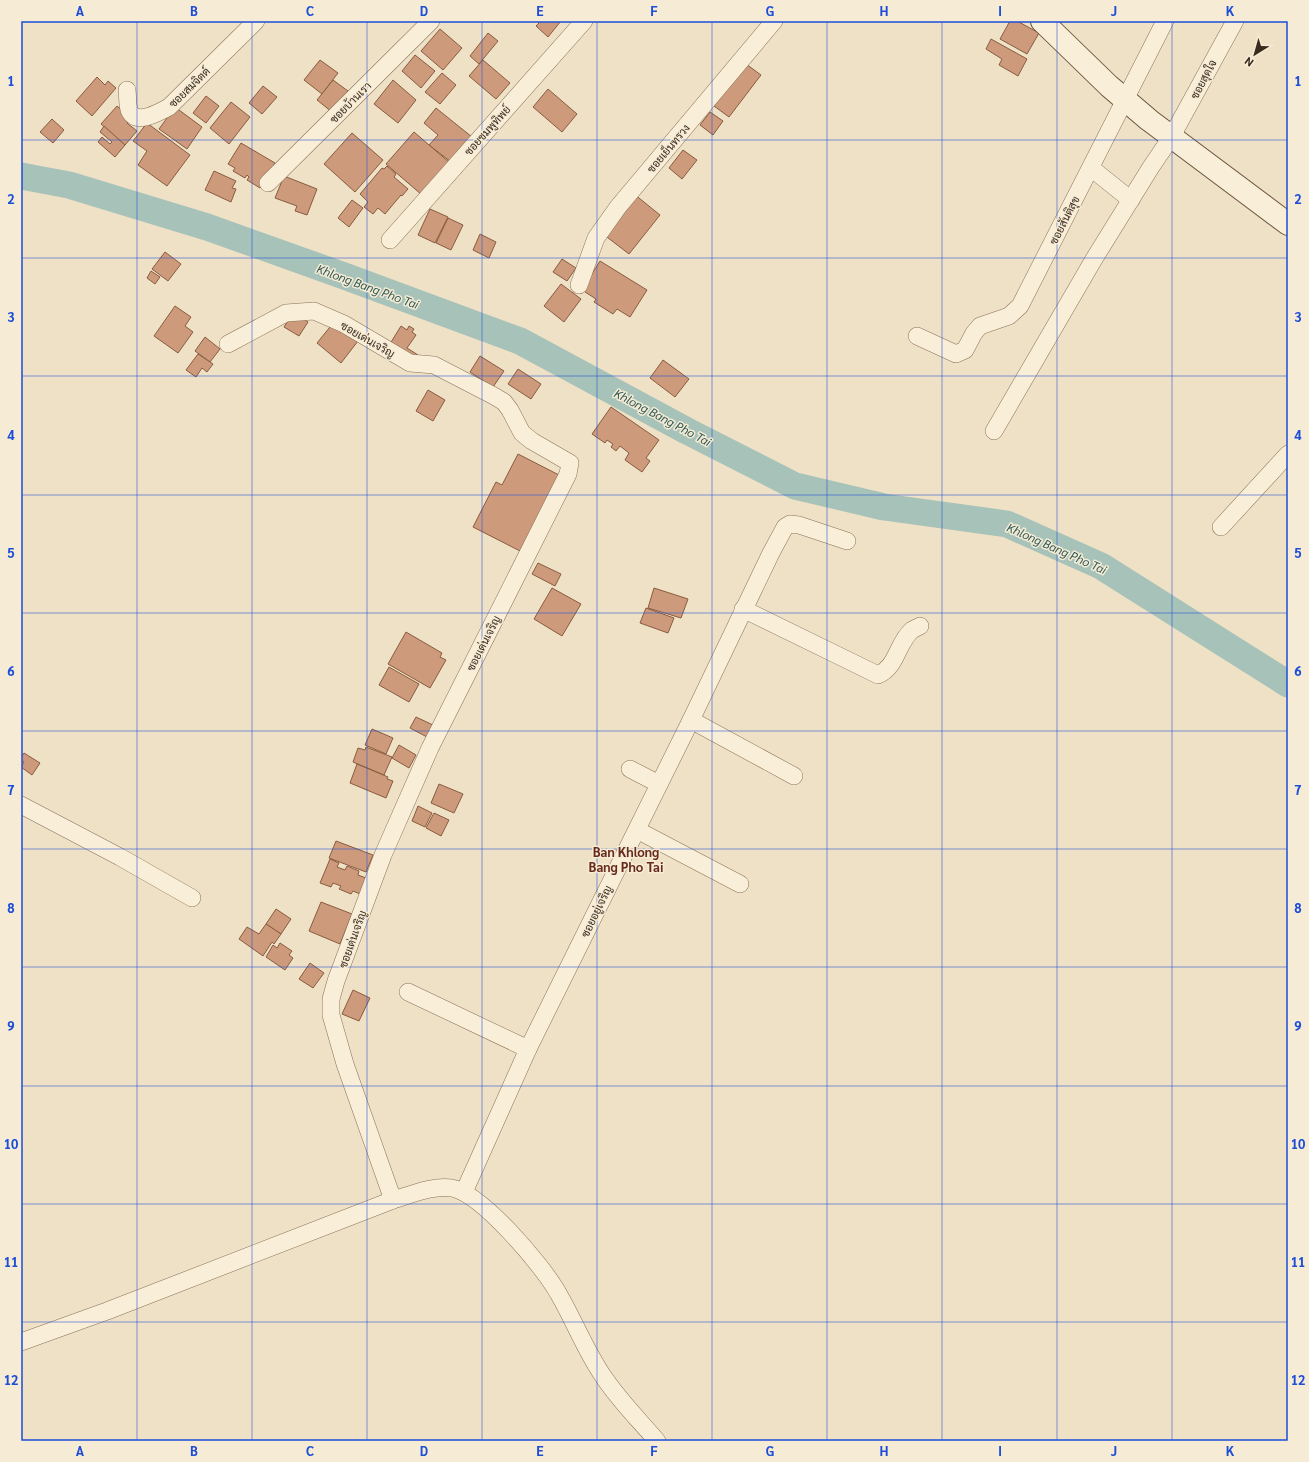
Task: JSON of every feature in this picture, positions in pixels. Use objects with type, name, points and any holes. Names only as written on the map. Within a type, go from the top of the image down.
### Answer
[{"type":"street","name":"ซอยสมจิตต์","points":[[127,90],[129,111],[133,117],[138,119],[158,113],[169,107],[256,21]]},
{"type":"street","name":"ซอยบ้านเรา","points":[[268,183],[431,21]]},
{"type":"street","name":"ซอยชมพูทิพย์","points":[[390,240],[584,21]]},
{"type":"street","name":"ซอยเย็นทรวง","points":[[579,285],[596,238],[618,207],[774,21]]},
{"type":"street","points":[[1042,21],[1109,86],[1150,120],[1288,224]]},
{"type":"street","name":"ซอยสันติสุข","points":[[917,336],[956,354],[965,350],[974,333],[980,326],[1009,316],[1020,306],[1165,21]]},
{"type":"street","name":"ซอยสุดใจ","points":[[994,431],[1094,259],[1172,136],[1235,21]]},
{"type":"street","points":[[1091,168],[1131,200]]},
{"type":"street","name":"ซอยเด่นเจริญ","points":[[228,344],[286,313],[314,310],[344,324],[410,363],[434,365],[494,396],[504,402],[522,433],[532,441],[570,463],[568,474],[430,748],[383,855],[331,998],[332,1015],[345,1064],[393,1200]]},
{"type":"street","points":[[1221,527],[1288,454]]},
{"type":"street","name":"ซอยอยู่เจริญ","points":[[464,1192],[528,1049],[691,720],[743,609],[785,527],[790,524],[847,541]]},
{"type":"street","points":[[743,609],[878,675],[885,672],[912,630],[920,626]]},
{"type":"street","points":[[691,720],[794,776]]},
{"type":"street","points":[[630,769],[659,784]]},
{"type":"street","points":[[21,805],[120,857],[192,898]]},
{"type":"street","points":[[637,830],[740,884]]},
{"type":"street","points":[[408,992],[528,1049]]},
{"type":"street","points":[[21,1342],[85,1320],[393,1200],[433,1188],[451,1188],[464,1192],[478,1202],[503,1226],[535,1262],[558,1292],[586,1348],[603,1377],[657,1441]]},
{"type":"building","points":[[537,21],[561,21],[548,37],[536,26],[539,23]]},
{"type":"building","points":[[1010,21],[1017,21],[1039,33],[1027,54],[1000,39]]},
{"type":"building","points":[[440,29],[462,48],[443,70],[421,51]]},
{"type":"building","points":[[488,33],[498,41],[479,64],[470,56]]},
{"type":"building","points":[[991,39],[1027,59],[1018,76],[999,65],[1002,59],[986,49]]},
{"type":"building","points":[[415,55],[435,71],[421,88],[402,71]]},
{"type":"building","points":[[320,60],[338,73],[322,94],[304,80]]},
{"type":"building","points":[[483,60],[510,83],[496,99],[469,76]]},
{"type":"building","points":[[746,64],[761,75],[729,117],[714,106]]},
{"type":"building","points":[[442,73],[456,85],[440,104],[425,92]]},
{"type":"building","points":[[97,77],[105,85],[108,81],[116,88],[92,116],[76,101]]},
{"type":"building","points":[[333,80],[348,91],[332,112],[317,100]]},
{"type":"building","points":[[393,80],[416,100],[398,123],[374,104]]},
{"type":"building","points":[[263,86],[277,97],[262,114],[249,103]]},
{"type":"building","points":[[548,89],[577,114],[562,132],[533,107]]},
{"type":"building","points":[[206,96],[219,106],[206,123],[193,113]]},
{"type":"building","points":[[231,102],[250,117],[229,144],[210,128]]},
{"type":"building","points":[[117,106],[131,118],[127,123],[137,131],[125,145],[101,124]]},
{"type":"building","points":[[175,107],[202,127],[187,149],[159,129]]},
{"type":"building","points":[[436,108],[472,137],[451,162],[429,145],[438,135],[424,123]]},
{"type":"building","points":[[710,112],[723,121],[713,135],[700,125]]},
{"type":"building","points":[[52,119],[64,130],[53,143],[40,132]]},
{"type":"building","points":[[147,123],[190,155],[167,186],[138,165],[147,151],[133,141]]},
{"type":"building","points":[[104,126],[125,145],[115,157],[98,142],[102,137],[110,144],[112,142],[100,132]]},
{"type":"building","points":[[414,132],[450,163],[422,195],[386,164]]},
{"type":"building","points":[[352,133],[383,160],[355,192],[324,164]]},
{"type":"building","points":[[241,143],[275,163],[260,188],[247,180],[249,177],[247,175],[245,178],[233,171],[235,168],[228,164]]},
{"type":"building","points":[[683,150],[697,160],[682,179],[669,168]]},
{"type":"building","points":[[387,166],[396,174],[394,177],[408,189],[385,214],[378,208],[373,214],[364,207],[368,202],[360,194],[382,168],[384,169]]},
{"type":"building","points":[[214,171],[236,181],[232,188],[236,189],[231,202],[205,190]]},
{"type":"building","points":[[284,176],[317,189],[307,215],[295,211],[297,206],[275,198]]},
{"type":"building","points":[[634,194],[660,215],[629,254],[603,234]]},
{"type":"building","points":[[352,200],[363,208],[349,227],[338,218]]},
{"type":"building","points":[[430,209],[448,217],[435,243],[418,235]]},
{"type":"building","points":[[448,218],[463,225],[451,250],[436,243]]},
{"type":"building","points":[[480,234],[496,242],[489,258],[473,250]]},
{"type":"building","points":[[165,252],[181,264],[168,281],[152,269]]},
{"type":"building","points":[[562,259],[576,268],[567,281],[553,272]]},
{"type":"building","points":[[600,261],[647,290],[630,317],[617,309],[613,314],[594,302],[596,299],[582,290]]},
{"type":"building","points":[[151,271],[160,277],[155,284],[147,278]]},
{"type":"building","points":[[561,284],[581,299],[564,322],[544,306]]},
{"type":"building","points":[[175,306],[191,317],[185,326],[193,332],[178,353],[154,336]]},
{"type":"building","points":[[293,313],[308,322],[299,336],[284,327]]},
{"type":"building","points":[[334,322],[358,341],[341,363],[317,343]]},
{"type":"building","points":[[401,326],[407,330],[409,326],[414,329],[412,332],[416,335],[407,348],[418,355],[413,363],[388,347]]},
{"type":"building","points":[[205,337],[220,349],[210,362],[195,351]]},
{"type":"building","points":[[198,354],[213,364],[207,372],[202,368],[196,377],[186,370]]},
{"type":"building","points":[[480,356],[504,371],[493,387],[470,372]]},
{"type":"building","points":[[663,360],[689,379],[675,397],[650,378]]},
{"type":"building","points":[[518,369],[541,384],[531,399],[508,384]]},
{"type":"building","points":[[428,390],[445,400],[433,421],[416,411]]},
{"type":"building","points":[[611,407],[659,440],[646,458],[650,461],[642,472],[625,460],[629,453],[620,446],[616,451],[611,447],[613,444],[607,440],[605,443],[592,434]]},
{"type":"building","points":[[518,454],[559,475],[520,551],[473,527],[496,482],[502,485]]},
{"type":"building","points":[[538,563],[561,574],[555,586],[532,574]]},
{"type":"building","points":[[552,588],[581,604],[562,636],[534,619]]},
{"type":"building","points":[[654,588],[688,599],[681,618],[648,608]]},
{"type":"building","points":[[646,608],[674,618],[668,633],[640,623]]},
{"type":"building","points":[[406,632],[442,653],[440,657],[446,660],[430,688],[388,664]]},
{"type":"building","points":[[389,667],[419,684],[409,702],[379,685]]},
{"type":"building","points":[[416,717],[433,725],[427,737],[410,728]]},
{"type":"building","points":[[372,729],[393,738],[386,754],[365,745]]},
{"type":"building","points":[[399,745],[416,755],[409,768],[392,758]]},
{"type":"building","points":[[366,747],[392,757],[384,775],[353,762],[358,748],[365,750]]},
{"type":"building","points":[[24,753],[40,763],[32,775],[21,767],[24,762],[21,758]]},
{"type":"building","points":[[357,764],[388,777],[387,779],[393,781],[386,798],[350,783]]},
{"type":"building","points":[[439,784],[463,794],[454,813],[431,803]]},
{"type":"building","points":[[418,806],[432,813],[425,827],[412,821]]},
{"type":"building","points":[[434,813],[449,820],[441,836],[426,828]]},
{"type":"building","points":[[336,841],[373,855],[366,872],[329,858]]},
{"type":"building","points":[[330,859],[339,863],[337,867],[345,870],[347,866],[359,871],[358,875],[366,878],[360,894],[353,891],[351,894],[339,889],[341,886],[333,883],[331,887],[320,883]]},
{"type":"building","points":[[321,902],[352,914],[340,944],[309,931]]},
{"type":"building","points":[[276,909],[291,919],[281,934],[266,924]]},
{"type":"building","points":[[266,924],[281,934],[274,944],[272,942],[263,956],[239,939],[247,927],[259,934]]},
{"type":"building","points":[[280,943],[292,951],[289,955],[293,958],[285,970],[266,957],[273,945],[277,948]]},
{"type":"building","points":[[310,963],[324,973],[313,988],[299,979]]},
{"type":"building","points":[[353,990],[370,998],[359,1021],[342,1014]]},
{"type":"waterway","name":"Khlong Bang Pho Tai","points":[[21,176],[69,185],[207,227],[520,341],[687,431],[795,486],[884,507],[1007,524],[1101,566],[1288,684]]},
{"type":"district","name":"Ban Khlong Bang Pho Tai","points":[[626,858]]}]
